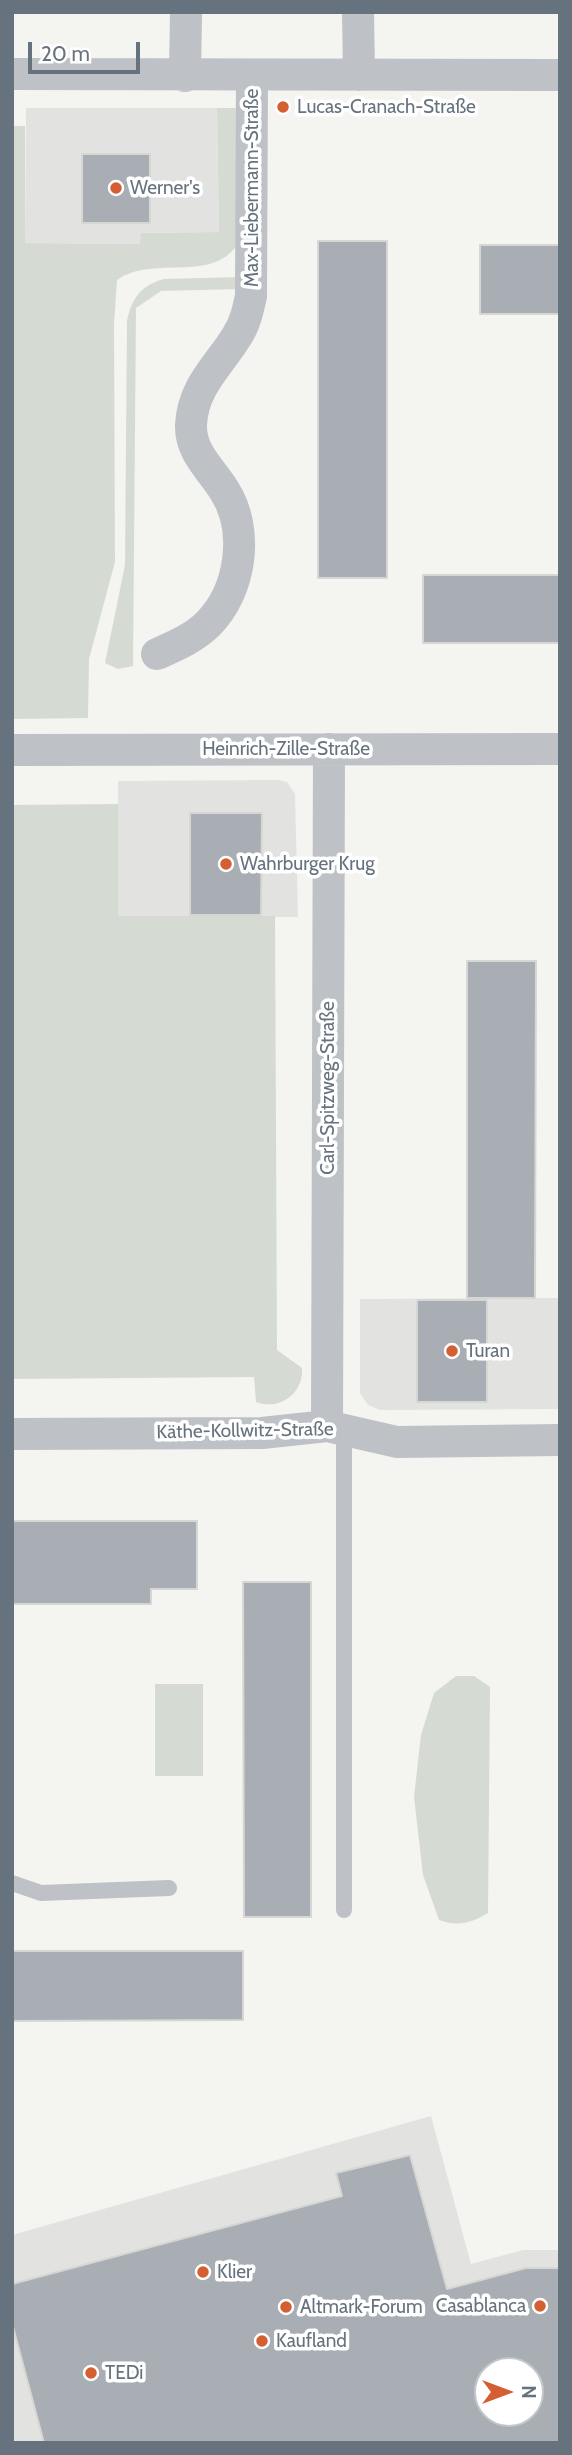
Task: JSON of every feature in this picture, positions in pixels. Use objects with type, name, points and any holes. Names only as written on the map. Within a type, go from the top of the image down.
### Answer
[{"type":"street","points":[[185,76],[186,12]]},
{"type":"street","points":[[358,12],[359,75]]},
{"type":"street","points":[[12,74],[560,75]]},
{"type":"street","name":"Max-Liebermann-Straße","points":[[158,654],[180,644],[207,625],[225,604],[237,569],[239,543],[234,515],[225,492],[198,454],[191,429],[199,389],[246,321],[251,296],[252,75]]},
{"type":"street","name":"Heinrich-Zille-Straße","points":[[12,750],[560,749]]},
{"type":"street","name":"Carl-Spitzweg-Straße","points":[[329,750],[335,1428]]},
{"type":"street","name":"Käthe-Kollwitz-Straße","points":[[12,1434],[262,1433],[335,1428],[397,1442],[560,1440]]},
{"type":"lane","points":[[335,1428],[344,1910]]},
{"type":"lane","points":[[12,1883],[41,1893],[169,1888]]},
{"type":"shaded area","points":[[26,108],[217,108],[219,232],[141,233],[141,244],[25,243]]},
{"type":"shaded area","points":[[217,108],[238,108],[241,238],[230,253],[217,261],[201,266],[132,272],[117,280],[114,324],[115,562],[89,659],[88,718],[12,719],[12,126],[25,126],[25,243],[140,244],[141,233],[219,232]]},
{"type":"shaded area","points":[[241,277],[241,289],[161,291],[136,308],[133,666],[118,669],[105,663],[125,565],[129,313],[143,289],[164,279]]},
{"type":"shaded area","points":[[118,781],[287,782],[295,794],[298,917],[118,916]]},
{"type":"shaded area","points":[[118,804],[118,916],[275,916],[277,1350],[302,1368],[302,1377],[295,1392],[282,1402],[256,1402],[254,1377],[12,1379],[12,805]]},
{"type":"shaded area","points":[[560,1298],[560,1409],[380,1410],[368,1405],[360,1393],[360,1299]]},
{"type":"shaded area","points":[[456,1676],[474,1676],[490,1687],[488,1913],[458,1923],[439,1920],[423,1875],[414,1797],[421,1735],[434,1693]]},
{"type":"shaded area","points":[[155,1684],[203,1684],[203,1776],[155,1776]]},
{"type":"shaded area","name":"Altmark-Forum","points":[[431,2116],[471,2264],[523,2250],[560,2250],[560,2443],[12,2443],[12,2235]]},
{"type":"building","name":"Werner's","points":[[82,154],[150,154],[150,223],[82,223]]},
{"type":"building","points":[[318,241],[387,241],[387,578],[318,578]]},
{"type":"building","points":[[480,245],[560,245],[560,314],[480,314]]},
{"type":"building","points":[[423,575],[560,575],[560,643],[423,643]]},
{"type":"building","name":"Wahrburger Krug","points":[[190,813],[262,813],[261,915],[190,915]]},
{"type":"building","points":[[467,961],[536,961],[535,1298],[467,1298]]},
{"type":"building","name":"Turan","points":[[417,1300],[487,1300],[487,1402],[417,1402]]},
{"type":"building","points":[[12,1521],[197,1521],[197,1589],[151,1589],[151,1604],[12,1604]]},
{"type":"building","points":[[243,1582],[311,1582],[311,1917],[244,1917]]},
{"type":"building","points":[[12,1951],[243,1951],[243,2020],[12,2021]]},
{"type":"building","name":"Altmark-Forum","points":[[410,2155],[447,2289],[526,2268],[560,2268],[560,2443],[44,2443],[12,2323],[12,2284],[342,2196],[336,2173]]},
{"type":"place","name":"Lucas-Cranach-Straße","points":[[283,107]]},
{"type":"place","name":"Werner's","points":[[116,188]]},
{"type":"place","name":"Wahrburger Krug","points":[[226,864]]},
{"type":"place","name":"Turan","points":[[452,1351]]},
{"type":"place","name":"Klier","points":[[203,2272]]},
{"type":"place","name":"Casablanca","points":[[540,2306]]},
{"type":"place","name":"Altmark-Forum","points":[[286,2307]]},
{"type":"place","name":"Kaufland","points":[[262,2341]]},
{"type":"place","name":"TEDi","points":[[91,2373]]}]
